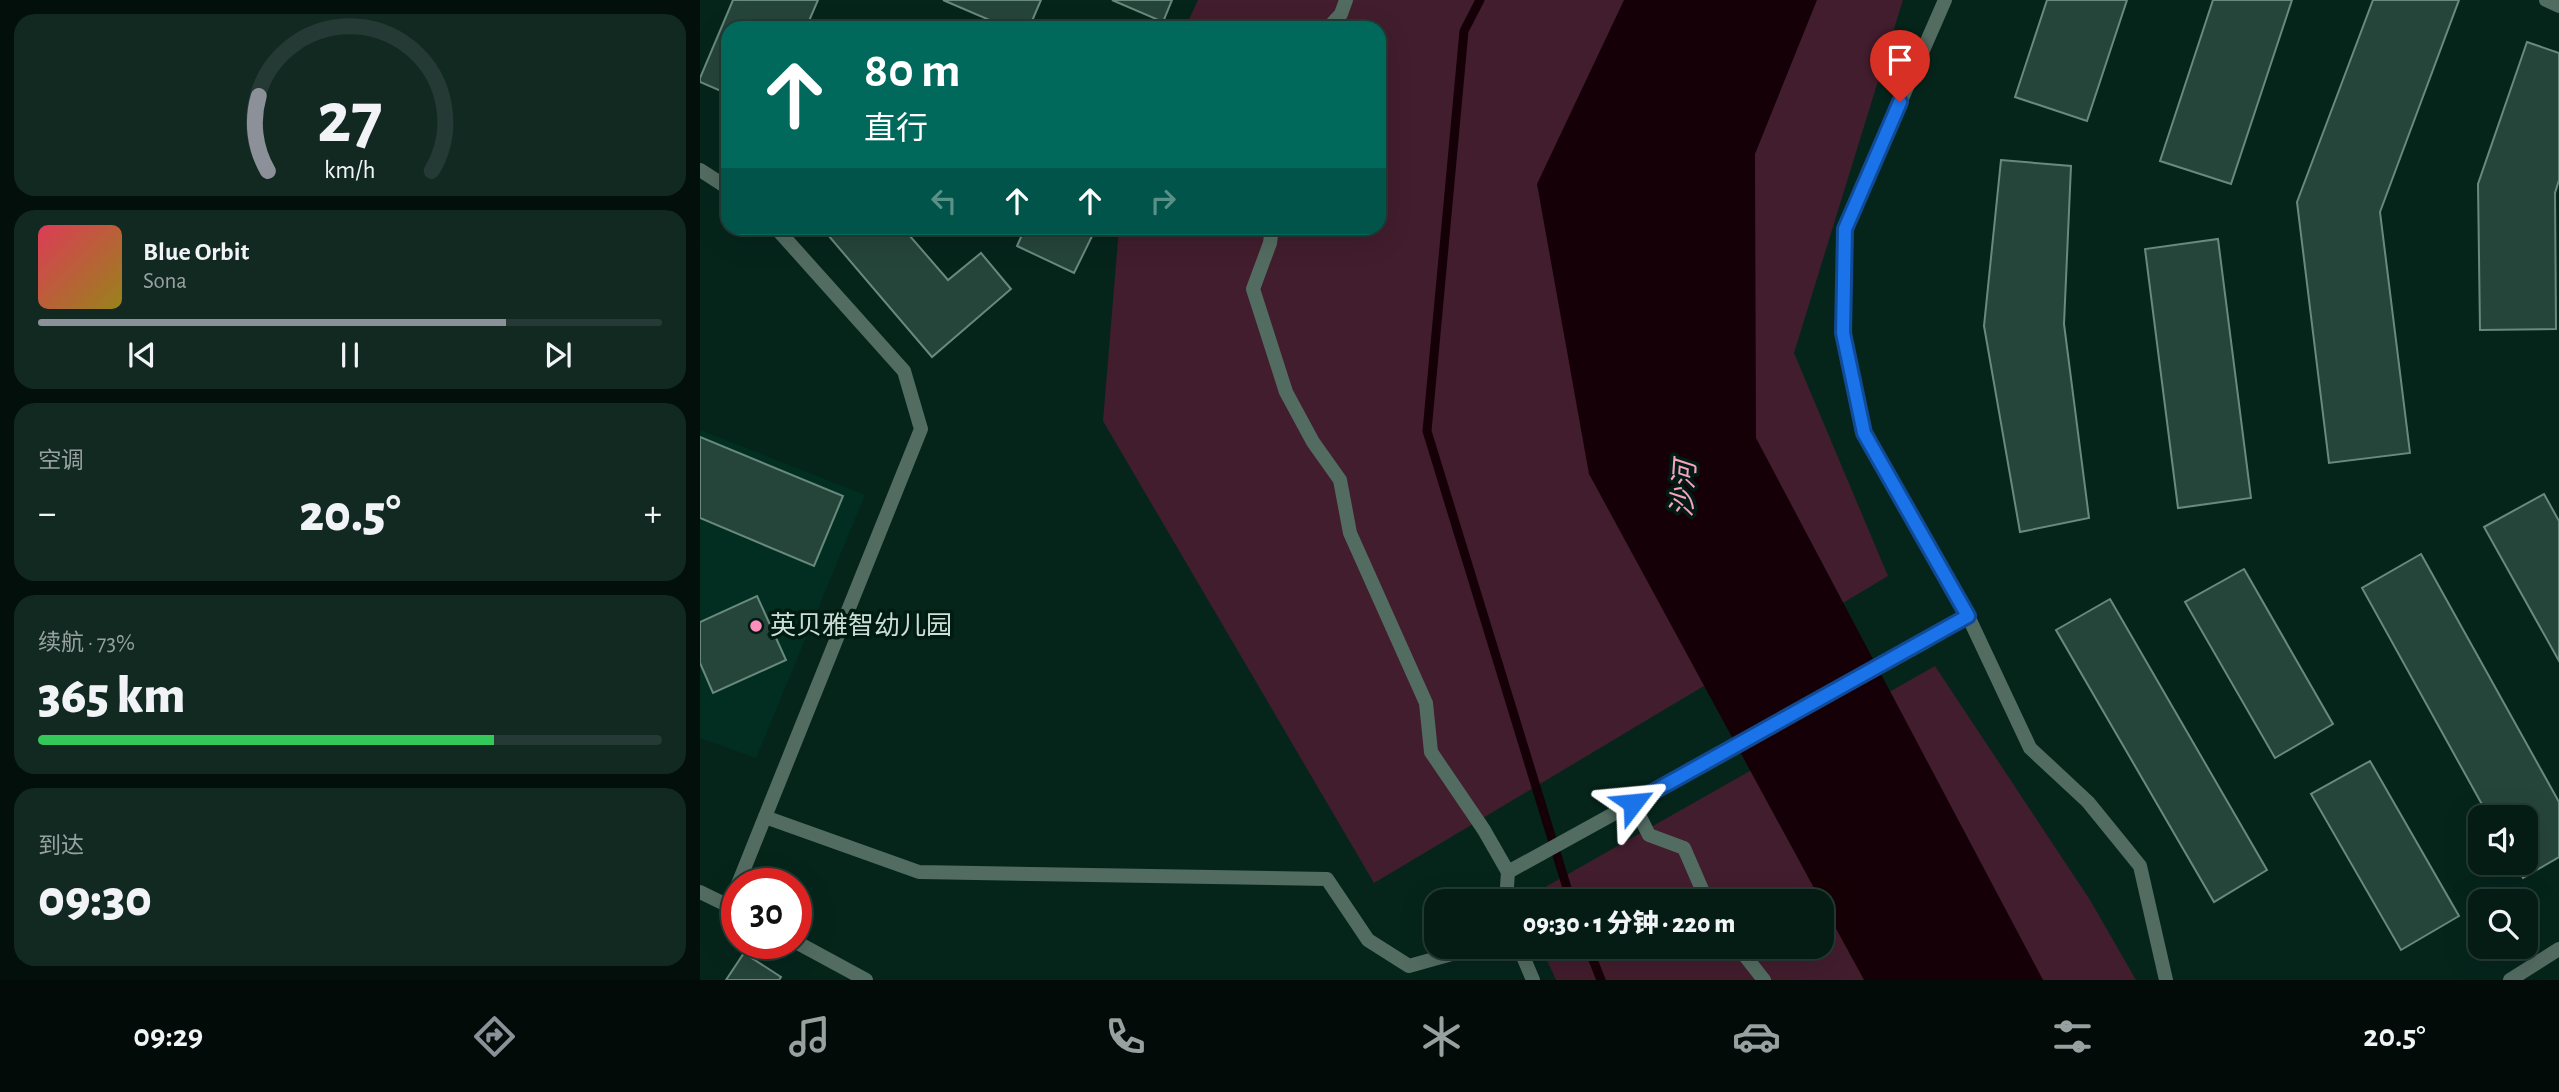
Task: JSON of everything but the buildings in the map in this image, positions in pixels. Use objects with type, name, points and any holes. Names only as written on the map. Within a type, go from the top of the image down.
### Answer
[{"type":"street","points":[[1334,21],[1341,14],[1346,0]]},
{"type":"street","points":[[1945,0],[1845,229],[1843,333],[1864,433],[1968,616],[2030,748],[2088,802],[2140,866],[2166,980]]},
{"type":"street","points":[[2546,0],[2559,6]]},
{"type":"street","points":[[700,170],[721,184]]},
{"type":"street","points":[[744,868],[921,429],[904,371],[782,235]]},
{"type":"street","points":[[1271,235],[1253,289],[1286,393],[1313,442],[1340,480],[1350,533],[1426,703],[1431,752],[1484,830],[1508,872],[1507,889]]},
{"type":"street","points":[[1508,872],[1926,642],[1968,616]]},
{"type":"street","points":[[1633,803],[1649,835],[1684,848],[1702,889]]},
{"type":"street","points":[[765,817],[919,872],[1327,879],[1368,940],[1409,966],[1434,959]]},
{"type":"street","points":[[700,892],[721,902]]},
{"type":"street","points":[[2510,980],[2559,949]]},
{"type":"street","points":[[812,951],[866,980]]},
{"type":"street","points":[[1525,959],[1533,980]]},
{"type":"street","points":[[1747,959],[1764,980]]},
{"type":"shaded area","points":[[1198,0],[1903,0],[1794,353],[1888,576],[1374,883],[1103,421],[1118,235],[1386,235],[1386,21],[1188,21]]},
{"type":"shaded area","name":"英贝雅智幼儿园","points":[[700,430],[865,495],[756,758],[700,738]]},
{"type":"shaded area","points":[[1935,666],[2090,900],[2136,980],[1556,980],[1546,959],[1834,959],[1834,889],[1542,889]]},
{"type":"water","name":"沙河","points":[[1624,0],[1817,0],[1755,154],[1756,438],[2043,980],[1864,980],[1834,925],[1834,889],[1815,889],[1589,474],[1537,184]]},
{"type":"waterway","points":[[1480,0],[1464,31],[1427,431],[1567,889]]},
{"type":"waterway","points":[[1593,959],[1601,980]]},
{"type":"place","name":"英贝雅智幼儿园","points":[[756,626]]},
{"type":"route","points":[[1633,803],[1926,642],[1968,616],[1864,433],[1843,333],[1845,229],[1900,102]]}]
